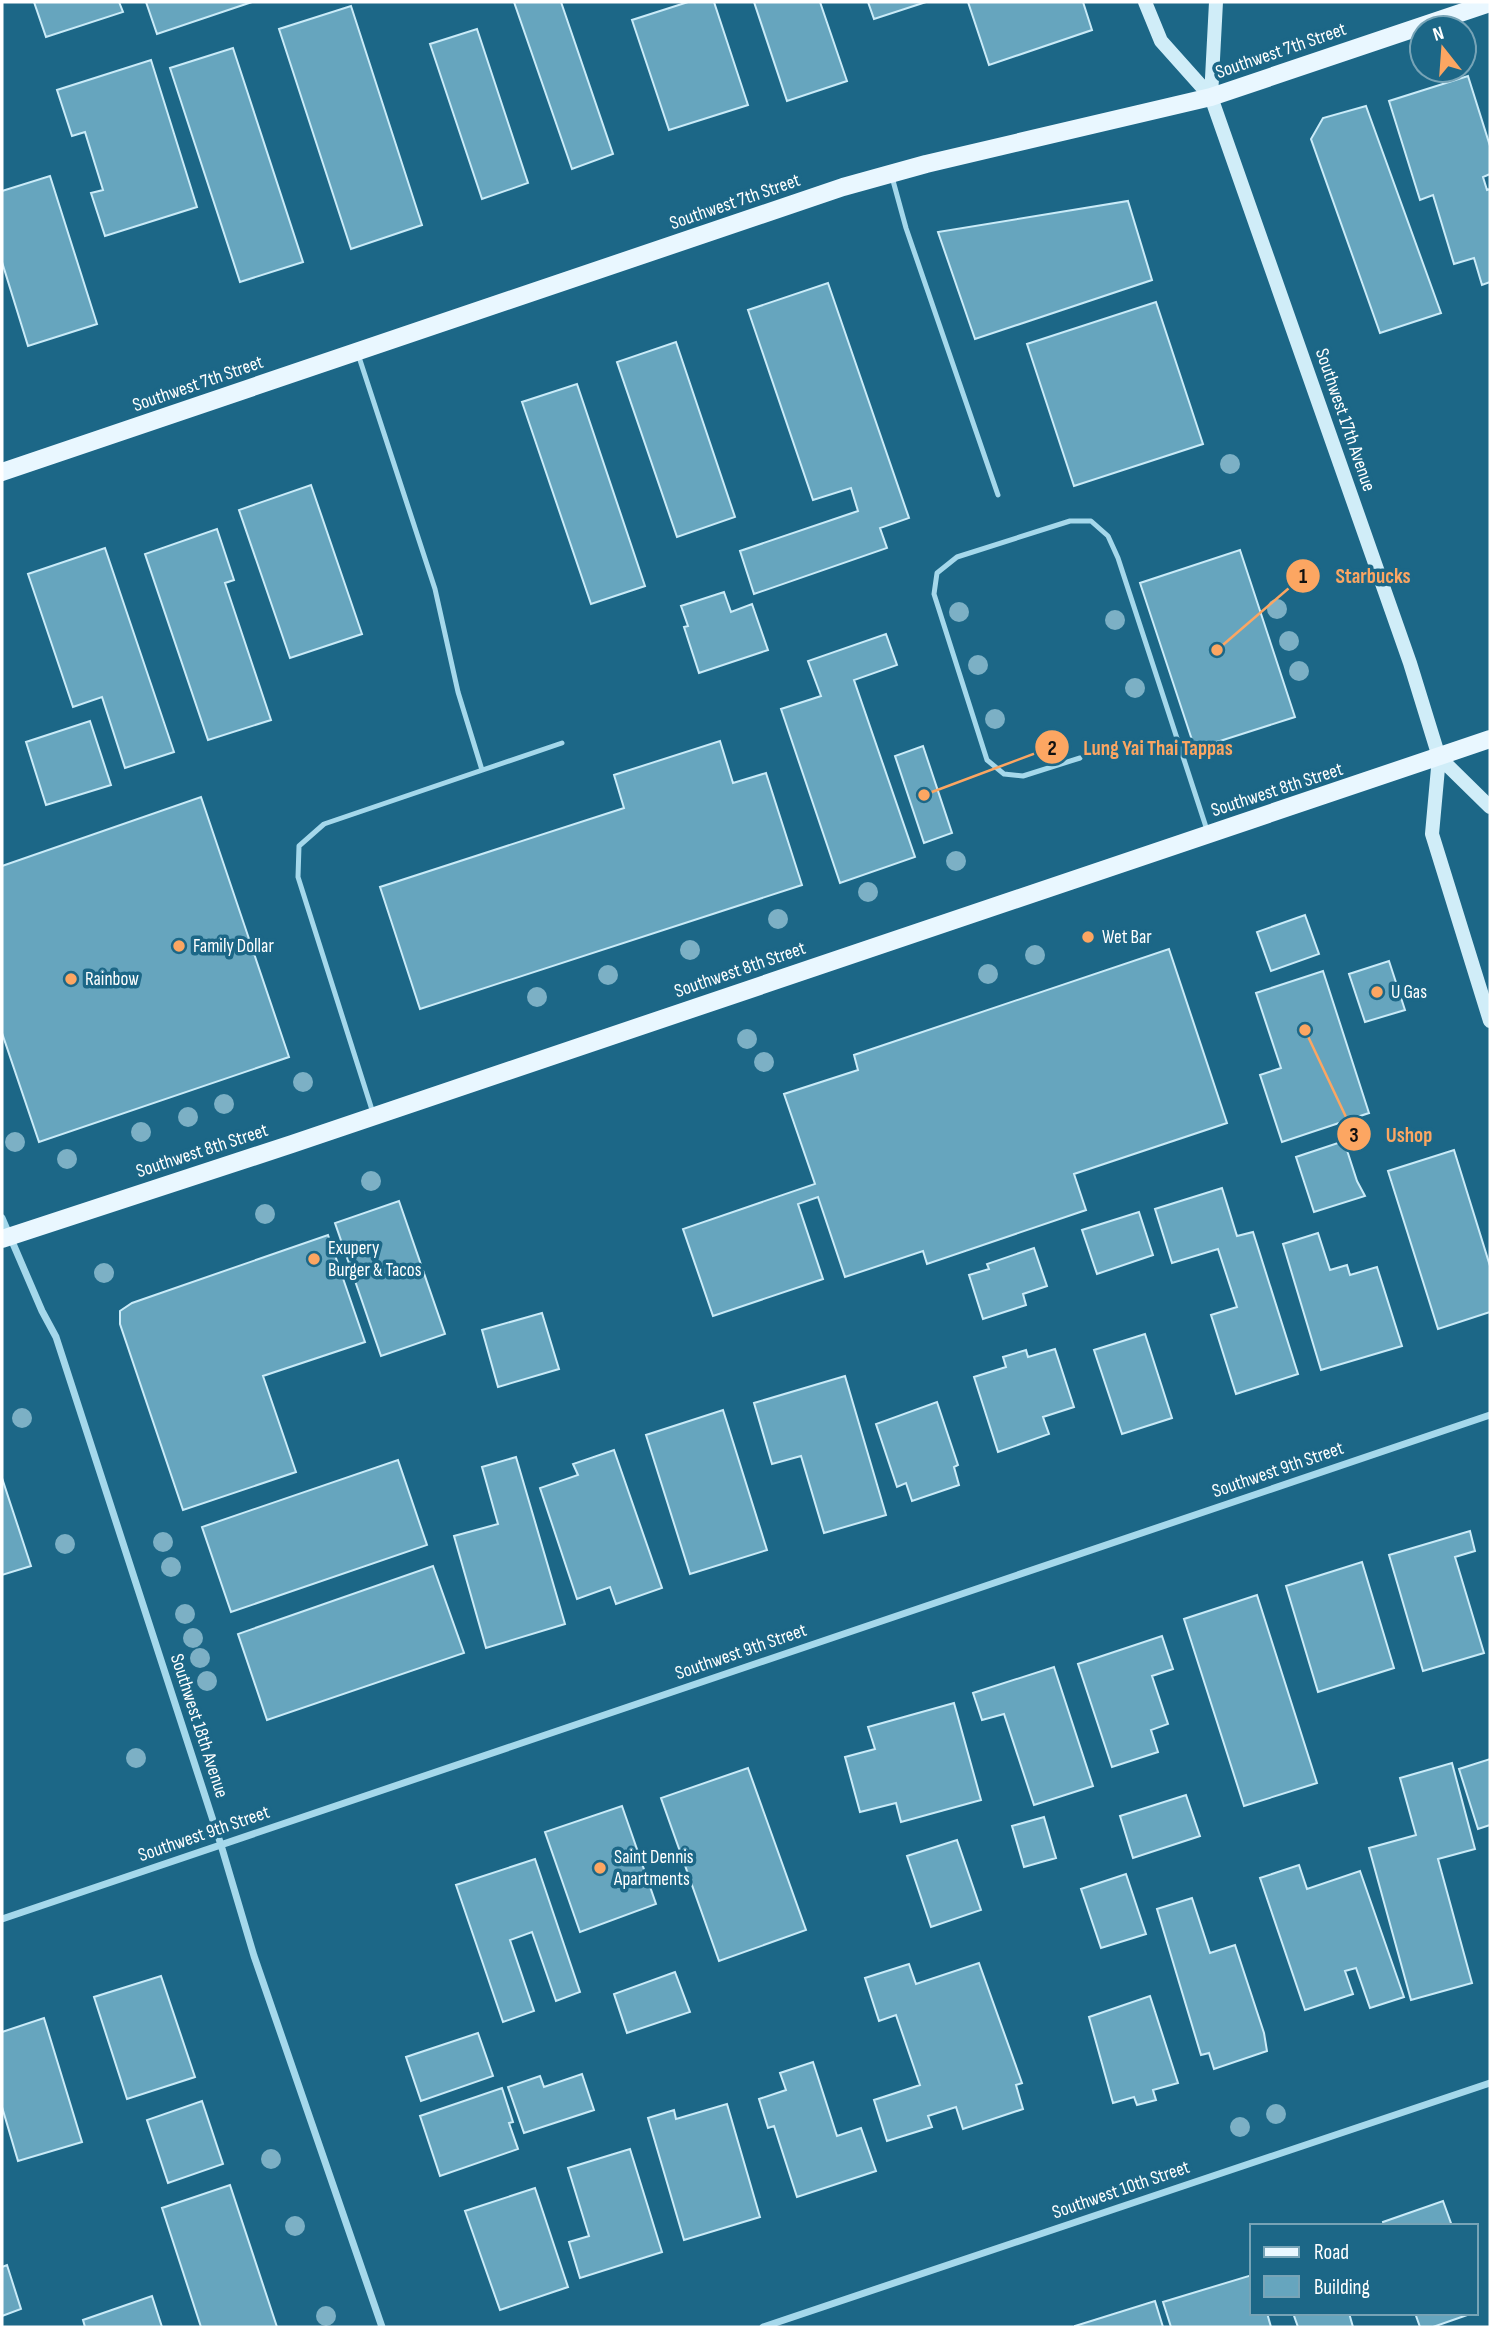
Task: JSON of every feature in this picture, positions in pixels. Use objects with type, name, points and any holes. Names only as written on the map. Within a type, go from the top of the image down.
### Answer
[{"type":"main road","name":"Southwest 17th Avenue","points":[[1145,2],[1161,41],[1212,97]]},
{"type":"main road","name":"Southwest 17th Avenue","points":[[1216,2],[1212,97],[1410,663],[1438,757],[1432,834],[1490,1021]]},
{"type":"main road","name":"Southwest 7th Street","points":[[2,472],[843,187],[1212,97],[1490,3]]},
{"type":"main road","name":"Southwest 8th Street","points":[[5,1238],[1490,739]]},
{"type":"main road","name":"Southwest 17th Avenue","points":[[1438,757],[1490,807]]},
{"type":"street","name":"Southwest 18th Avenue","points":[[2,1218],[5,1238],[57,1337],[221,1845],[254,1956],[382,2327]]},
{"type":"street","name":"Southwest 9th Street","points":[[2,1919],[1490,1415]]},
{"type":"street","name":"Southwest 10th Street","points":[[763,2327],[1490,2083]]},
{"type":"lane","points":[[891,174],[906,228],[998,495]]},
{"type":"lane","points":[[358,352],[435,589],[458,692],[482,770]]},
{"type":"lane","points":[[1080,758],[1023,776],[1004,774],[987,760],[934,594],[937,573],[957,557],[1070,521],[1091,521],[1108,536],[1122,571],[1209,835]]},
{"type":"lane","points":[[374,1116],[298,877],[299,845],[324,824],[562,743]]},
{"type":"building","points":[[34,2],[119,2],[123,12],[46,37]]},
{"type":"building","points":[[146,2],[252,2],[157,34]]},
{"type":"building","points":[[514,2],[561,2],[613,154],[572,169]]},
{"type":"building","points":[[688,2],[714,2],[748,105],[669,130],[632,20]]},
{"type":"building","points":[[754,2],[820,2],[847,81],[787,101]]},
{"type":"building","points":[[868,2],[926,2],[874,19]]},
{"type":"building","points":[[968,2],[1083,2],[1092,30],[989,65]]},
{"type":"building","points":[[351,6],[422,225],[351,249],[279,29]]},
{"type":"building","points":[[477,29],[528,183],[482,199],[430,44]]},
{"type":"building","points":[[233,48],[303,262],[240,282],[170,68]]},
{"type":"building","points":[[151,60],[197,207],[105,236],[91,193],[103,190],[85,132],[72,136],[57,90]]},
{"type":"building","points":[[1443,84],[1471,84],[1490,146],[1490,174],[1483,177],[1487,190],[1490,189],[1490,282],[1482,285],[1474,258],[1454,264],[1433,195],[1420,200],[1389,101]]},
{"type":"building","points":[[1366,106],[1441,313],[1380,333],[1311,139],[1323,118]]},
{"type":"building","points":[[50,176],[97,324],[28,346],[2,262],[2,191]]},
{"type":"building","points":[[1128,201],[1152,280],[975,339],[938,232]]},
{"type":"building","points":[[828,283],[909,518],[880,528],[887,548],[754,594],[740,551],[858,511],[851,488],[813,500],[748,310]]},
{"type":"building","points":[[1156,302],[1203,444],[1074,486],[1027,344]]},
{"type":"building","points":[[676,342],[735,517],[677,537],[617,362]]},
{"type":"building","points":[[577,384],[645,586],[591,604],[522,402]]},
{"type":"building","points":[[311,485],[362,634],[290,658],[239,510]]},
{"type":"building","points":[[217,529],[234,580],[225,583],[271,720],[208,740],[145,554]]},
{"type":"building","points":[[105,548],[174,752],[125,768],[102,697],[73,707],[28,574]]},
{"type":"building","points":[[1240,550],[1295,717],[1195,749],[1140,583]]},
{"type":"building","points":[[724,592],[731,612],[752,604],[768,650],[699,673],[684,627],[688,626],[681,606]]},
{"type":"building","points":[[886,634],[897,665],[854,680],[915,857],[840,883],[781,709],[821,696],[808,661]]},
{"type":"building","points":[[90,721],[111,785],[46,805],[26,742]]},
{"type":"building","points":[[720,741],[733,783],[766,773],[802,885],[420,1009],[380,887],[624,808],[614,775]]},
{"type":"building","points":[[923,746],[952,833],[924,843],[895,756]]},
{"type":"building","points":[[201,797],[289,1057],[39,1142],[2,1033],[2,866]]},
{"type":"building","points":[[1305,915],[1319,954],[1271,971],[1257,932]]},
{"type":"building","points":[[1169,949],[1227,1123],[1074,1174],[1086,1210],[927,1264],[923,1251],[845,1277],[818,1197],[798,1204],[823,1279],[713,1316],[683,1229],[815,1184],[784,1094],[858,1070],[854,1055]]},
{"type":"building","name":"U Gas","points":[[1389,961],[1405,1010],[1365,1022],[1349,974]]},
{"type":"building","points":[[1323,971],[1369,1113],[1282,1142],[1260,1075],[1281,1068],[1256,993]]},
{"type":"building","points":[[1344,1141],[1357,1181],[1365,1196],[1314,1212],[1296,1157]]},
{"type":"building","points":[[1454,1150],[1490,1266],[1490,1312],[1438,1329],[1388,1171]]},
{"type":"building","points":[[1222,1188],[1237,1236],[1253,1232],[1298,1374],[1236,1394],[1211,1315],[1237,1307],[1218,1249],[1172,1263],[1155,1209]]},
{"type":"building","points":[[399,1201],[445,1334],[381,1356],[335,1223]]},
{"type":"building","points":[[1139,1212],[1153,1255],[1097,1274],[1082,1230]]},
{"type":"building","points":[[1318,1233],[1330,1270],[1347,1265],[1350,1275],[1377,1267],[1402,1346],[1321,1370],[1283,1244]]},
{"type":"building","points":[[328,1235],[365,1342],[263,1376],[296,1472],[183,1510],[120,1324],[120,1311],[132,1303]]},
{"type":"building","points":[[1034,1248],[1047,1286],[1023,1294],[1026,1305],[983,1319],[969,1275],[989,1269],[987,1264]]},
{"type":"building","points":[[542,1313],[559,1369],[498,1387],[482,1330]]},
{"type":"building","points":[[1145,1334],[1172,1418],[1122,1434],[1094,1350]]},
{"type":"building","points":[[1055,1349],[1074,1407],[1043,1417],[1049,1434],[998,1452],[974,1377],[1006,1367],[1003,1357],[1026,1350],[1028,1357]]},
{"type":"building","points":[[845,1376],[886,1515],[824,1533],[801,1456],[772,1464],[754,1403]]},
{"type":"building","points":[[937,1402],[958,1465],[954,1467],[959,1485],[912,1501],[906,1483],[897,1487],[876,1424]]},
{"type":"building","points":[[723,1410],[767,1550],[690,1574],[646,1435]]},
{"type":"building","points":[[614,1450],[662,1588],[616,1604],[610,1587],[577,1599],[540,1488],[578,1475],[573,1464]]},
{"type":"building","points":[[516,1457],[565,1624],[486,1648],[454,1536],[498,1524],[482,1467]]},
{"type":"building","points":[[398,1460],[427,1545],[231,1612],[202,1527]]},
{"type":"building","points":[[2,1478],[31,1566],[2,1575]]},
{"type":"building","points":[[1470,1531],[1475,1551],[1455,1557],[1484,1653],[1423,1671],[1389,1555]]},
{"type":"building","points":[[1362,1562],[1394,1668],[1318,1692],[1286,1586]]},
{"type":"building","points":[[433,1566],[464,1653],[267,1720],[238,1634]]},
{"type":"building","points":[[1257,1595],[1317,1783],[1244,1806],[1184,1619]]},
{"type":"building","points":[[1162,1636],[1173,1669],[1152,1676],[1168,1724],[1151,1730],[1158,1752],[1112,1767],[1078,1664]]},
{"type":"building","points":[[1054,1667],[1093,1786],[1034,1805],[1004,1714],[982,1720],[973,1693]]},
{"type":"building","points":[[954,1703],[981,1800],[901,1822],[896,1803],[860,1812],[845,1757],[875,1749],[868,1727]]},
{"type":"building","points":[[1490,1759],[1490,1825],[1478,1829],[1459,1769]]},
{"type":"building","points":[[1452,1763],[1475,1849],[1438,1859],[1472,1983],[1411,2000],[1369,1848],[1416,1835],[1400,1778]]},
{"type":"building","points":[[748,1768],[806,1930],[719,1961],[661,1798]]},
{"type":"building","points":[[1186,1795],[1200,1836],[1133,1858],[1120,1816]]},
{"type":"building","name":"Saint Dennis Apartments","points":[[622,1806],[656,1904],[580,1932],[545,1832]]},
{"type":"building","points":[[1044,1817],[1056,1858],[1024,1867],[1012,1826]]},
{"type":"building","points":[[957,1840],[981,1910],[931,1927],[907,1856]]},
{"type":"building","points":[[535,1859],[580,1992],[556,2001],[532,1932],[510,1940],[534,2011],[503,2022],[456,1885]]},
{"type":"building","points":[[1299,1865],[1307,1889],[1360,1871],[1404,1997],[1370,2008],[1356,1968],[1345,1971],[1353,1994],[1305,2010],[1260,1878]]},
{"type":"building","points":[[1126,1874],[1146,1934],[1101,1948],[1081,1889]]},
{"type":"building","points":[[1192,1898],[1210,1953],[1235,1945],[1264,2033],[1267,2051],[1214,2069],[1209,2053],[1201,2055],[1157,1909]]},
{"type":"building","points":[[979,1963],[1022,2083],[1016,2085],[1023,2109],[963,2129],[956,2107],[928,2116],[932,2127],[887,2141],[874,2100],[920,2085],[896,2015],[879,2021],[865,1978],[909,1964],[916,1984]]},
{"type":"building","points":[[675,1972],[690,2012],[627,2033],[614,1994]]},
{"type":"building","points":[[161,1976],[195,2077],[127,2099],[94,1997]]},
{"type":"building","points":[[1150,1996],[1178,2083],[1153,2090],[1156,2100],[1137,2105],[1134,2097],[1113,2103],[1089,2017]]},
{"type":"building","points":[[44,2018],[82,2142],[18,2161],[2,2107],[2,2032]]},
{"type":"building","points":[[478,2033],[493,2076],[421,2101],[406,2057]]},
{"type":"building","points":[[813,2062],[837,2136],[861,2128],[876,2171],[797,2197],[774,2126],[768,2128],[759,2099],[786,2090],[780,2073]]},
{"type":"building","points":[[582,2074],[594,2110],[524,2133],[508,2087],[540,2076],[544,2087]]},
{"type":"building","points":[[502,2088],[513,2122],[509,2123],[518,2149],[440,2176],[420,2116]]},
{"type":"building","points":[[202,2101],[223,2164],[168,2183],[147,2120]]},
{"type":"building","points":[[727,2104],[760,2217],[684,2240],[648,2118],[674,2110],[676,2119]]},
{"type":"building","points":[[630,2149],[662,2252],[580,2278],[569,2242],[589,2236],[568,2168]]},
{"type":"building","points":[[230,2185],[277,2327],[201,2327],[162,2208]]},
{"type":"building","points":[[535,2188],[568,2287],[500,2310],[465,2211]]},
{"type":"building","points":[[1443,2201],[1451,2224],[1384,2224]]},
{"type":"building","points":[[7,2265],[21,2309],[2,2316],[2,2267]]},
{"type":"building","points":[[1250,2276],[1250,2315],[1268,2315],[1271,2327],[1171,2327],[1163,2302]]},
{"type":"building","points":[[152,2296],[162,2327],[85,2327],[83,2320]]},
{"type":"building","points":[[1155,2301],[1163,2327],[1075,2327],[1075,2326]]},
{"type":"building","points":[[1294,2315],[1350,2315],[1353,2327],[1298,2327]]},
{"type":"building","points":[[1416,2315],[1467,2315],[1433,2327],[1420,2327]]},
{"type":"place","name":"Starbucks","points":[[1217,650]]},
{"type":"place","name":"Lung Yai Thai Tappas","points":[[924,795]]},
{"type":"place","name":"Wet Bar","points":[[1088,937]]},
{"type":"place","name":"Family Dollar","points":[[179,946]]},
{"type":"place","name":"Rainbow","points":[[71,979]]},
{"type":"place","name":"U Gas","points":[[1377,992]]},
{"type":"place","name":"Ushop","points":[[1305,1030]]},
{"type":"place","name":"Exupery Burger & Tacos","points":[[314,1259]]},
{"type":"place","name":"Saint Dennis Apartments","points":[[600,1868]]}]
